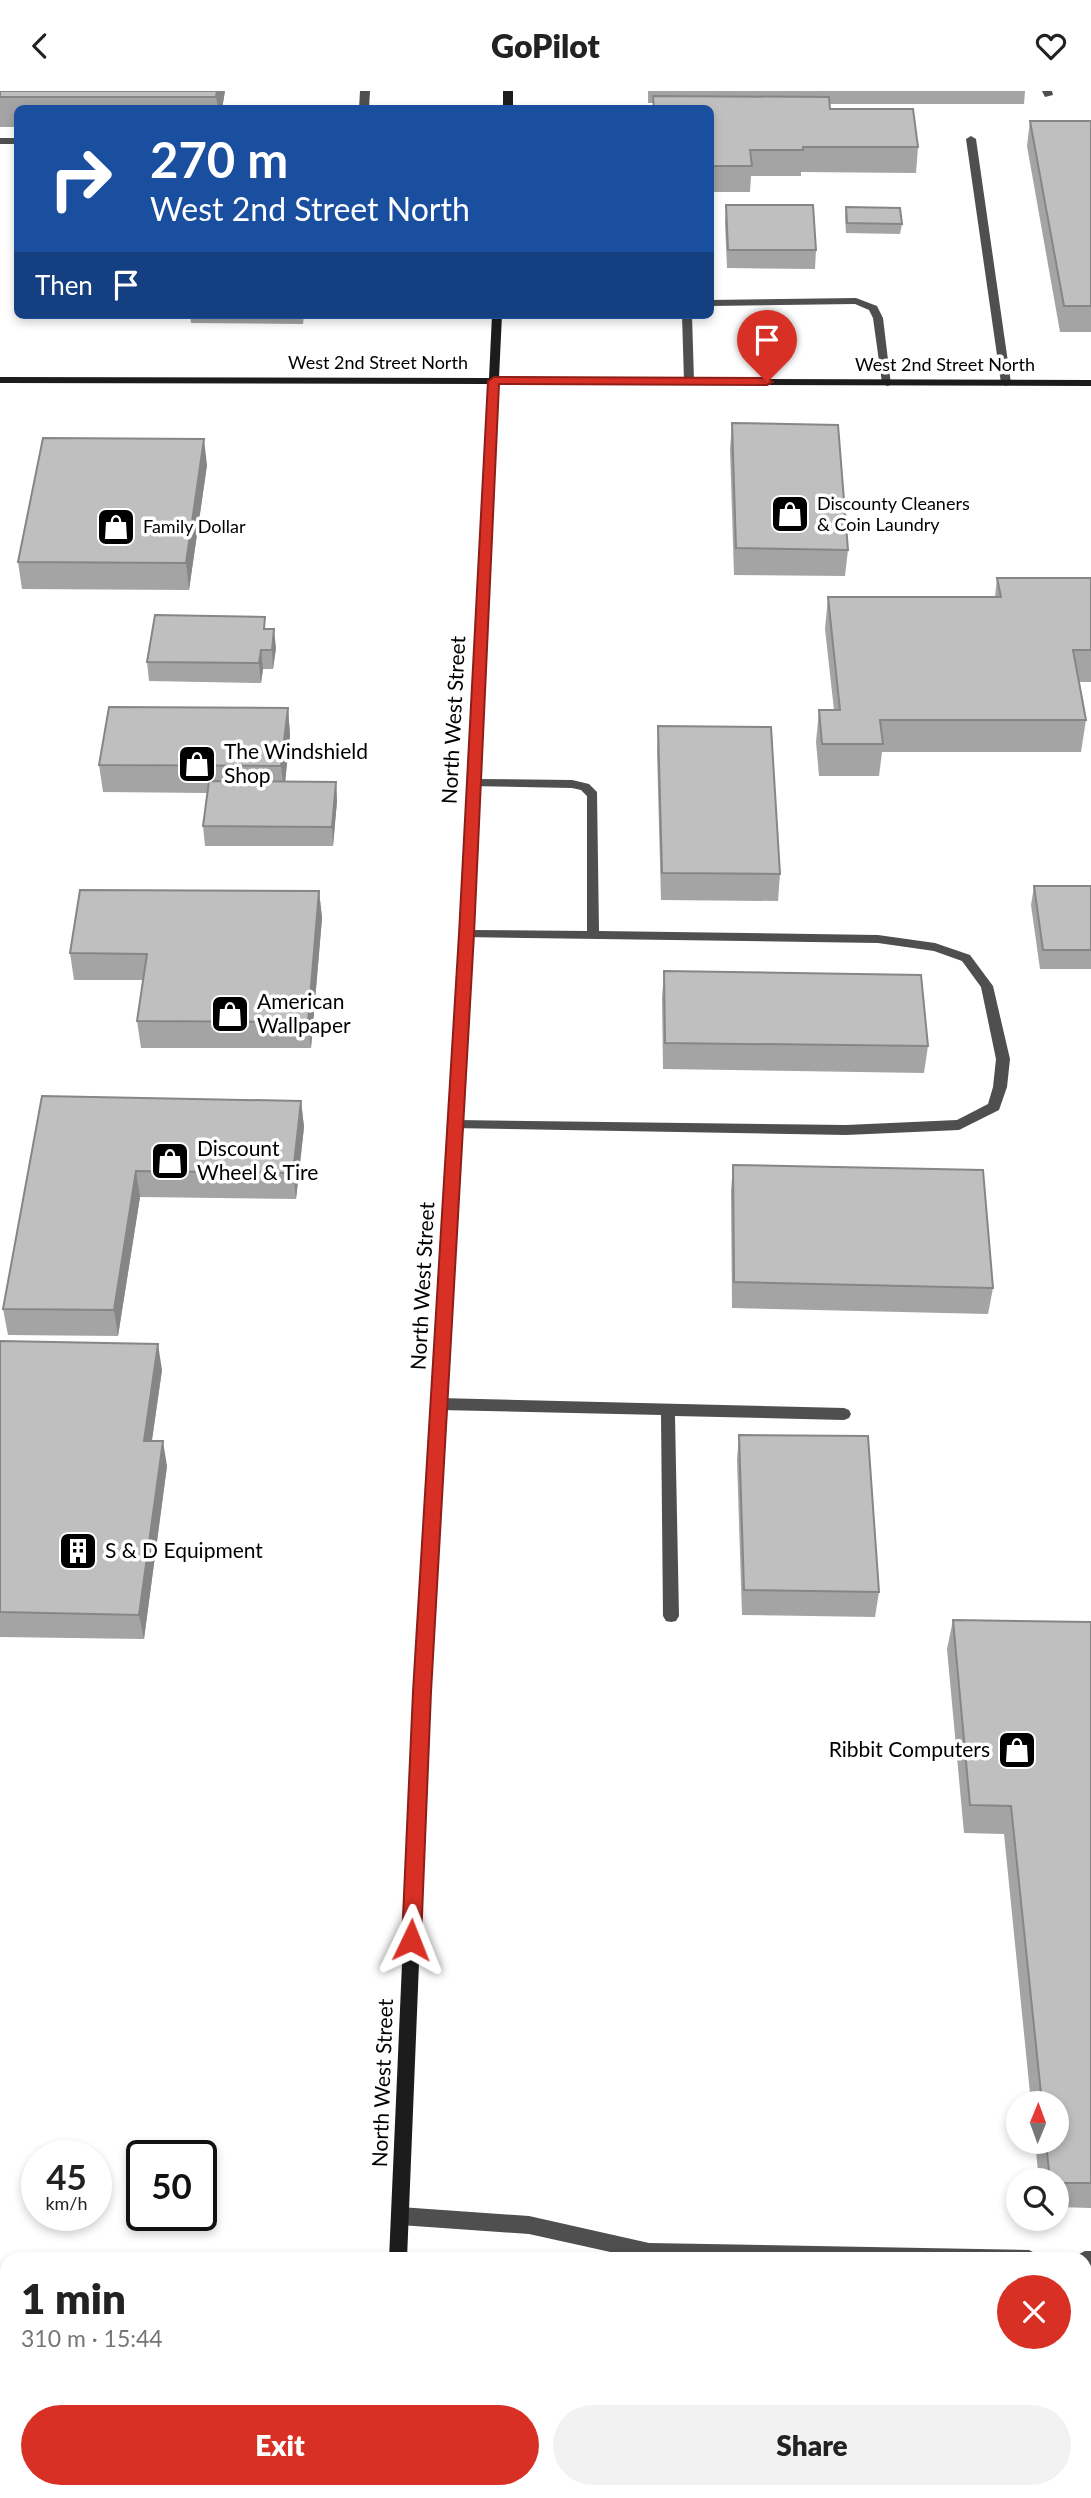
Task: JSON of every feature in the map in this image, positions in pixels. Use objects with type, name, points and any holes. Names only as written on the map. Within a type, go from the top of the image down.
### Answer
[{"type":"main road","name":"North West Street","points":[[398,2252],[422,1692],[467,934],[497,319]]},
{"type":"main road","name":"West 2nd Street North","points":[[0,380],[1091,383]]},
{"type":"lane","points":[[971,139],[1006,383]]},
{"type":"lane","points":[[714,303],[856,301],[873,308],[878,318],[887,383]]},
{"type":"lane","points":[[687,319],[689,381]]},
{"type":"lane","points":[[474,783],[572,784],[585,787],[593,795],[593,936]]},
{"type":"lane","points":[[455,1125],[846,1130],[959,1125],[993,1107],[1000,1087],[1003,1059],[987,986],[965,958],[935,947],[878,939],[467,934]]},
{"type":"lane","points":[[439,1404],[844,1414]]},
{"type":"lane","points":[[668,1411],[671,1616]]},
{"type":"lane","points":[[400,2216],[529,2225],[649,2252]]},
{"type":"building","points":[[0,91],[217,91],[216,97],[0,97]]},
{"type":"building","points":[[653,96],[829,97],[830,109],[913,109],[918,147],[750,150],[752,166],[714,166],[714,105],[654,105]]},
{"type":"building","points":[[1030,121],[1091,121],[1091,306],[1064,306]]},
{"type":"building","points":[[726,205],[813,205],[816,250],[728,250]]},
{"type":"building","points":[[846,207],[900,208],[902,224],[847,223]]},
{"type":"building","points":[[732,423],[838,425],[848,550],[736,548]]},
{"type":"building","name":"Family Dollar","points":[[43,438],[204,439],[186,563],[18,562]]},
{"type":"building","points":[[997,578],[1091,578],[1091,650],[1073,650],[1086,720],[880,720],[883,744],[822,744],[819,710],[840,710],[828,597],[1001,597]]},
{"type":"building","points":[[155,615],[265,617],[264,629],[274,629],[272,650],[261,650],[259,663],[147,662]]},
{"type":"building","points":[[109,707],[288,708],[281,766],[99,765]]},
{"type":"building","points":[[658,726],[771,727],[780,874],[662,873]]},
{"type":"building","points":[[209,781],[336,782],[332,827],[203,826]]},
{"type":"building","points":[[1034,886],[1091,886],[1091,950],[1043,950]]},
{"type":"building","name":"American Wallpaper","points":[[80,890],[319,891],[308,1022],[137,1021],[147,954],[70,953]]},
{"type":"building","points":[[664,971],[921,975],[928,1046],[665,1043]]},
{"type":"building","points":[[42,1096],[301,1101],[293,1173],[136,1171],[114,1310],[3,1309]]},
{"type":"building","points":[[733,1165],[983,1170],[993,1288],[734,1282]]},
{"type":"building","name":"S & D Equipment","points":[[0,1341],[158,1344],[144,1441],[163,1441],[139,1615],[0,1612]]},
{"type":"building","points":[[739,1435],[868,1436],[879,1592],[744,1590]]},
{"type":"building","points":[[953,1620],[1091,1622],[1091,2183],[1069,2183],[1069,2168],[1049,2168],[1047,2154],[1069,2154],[1069,2091],[1041,2091],[1011,1806],[970,1805]]},
{"type":"place","name":"Discounty Cleaners & Coin Laundry","points":[[790,514]]},
{"type":"place","name":"Family Dollar","points":[[116,527]]},
{"type":"place","name":"The Windshield Shop","points":[[197,764]]},
{"type":"place","name":"American Wallpaper","points":[[230,1014]]},
{"type":"place","name":"Discount Wheel & Tire","points":[[170,1161]]},
{"type":"place","name":"S & D Equipment","points":[[78,1551]]},
{"type":"place","name":"Ribbit Computers","points":[[1017,1750]]},
{"type":"route","points":[[411,1940],[422,1692],[467,934],[494,381],[767,382]]}]
